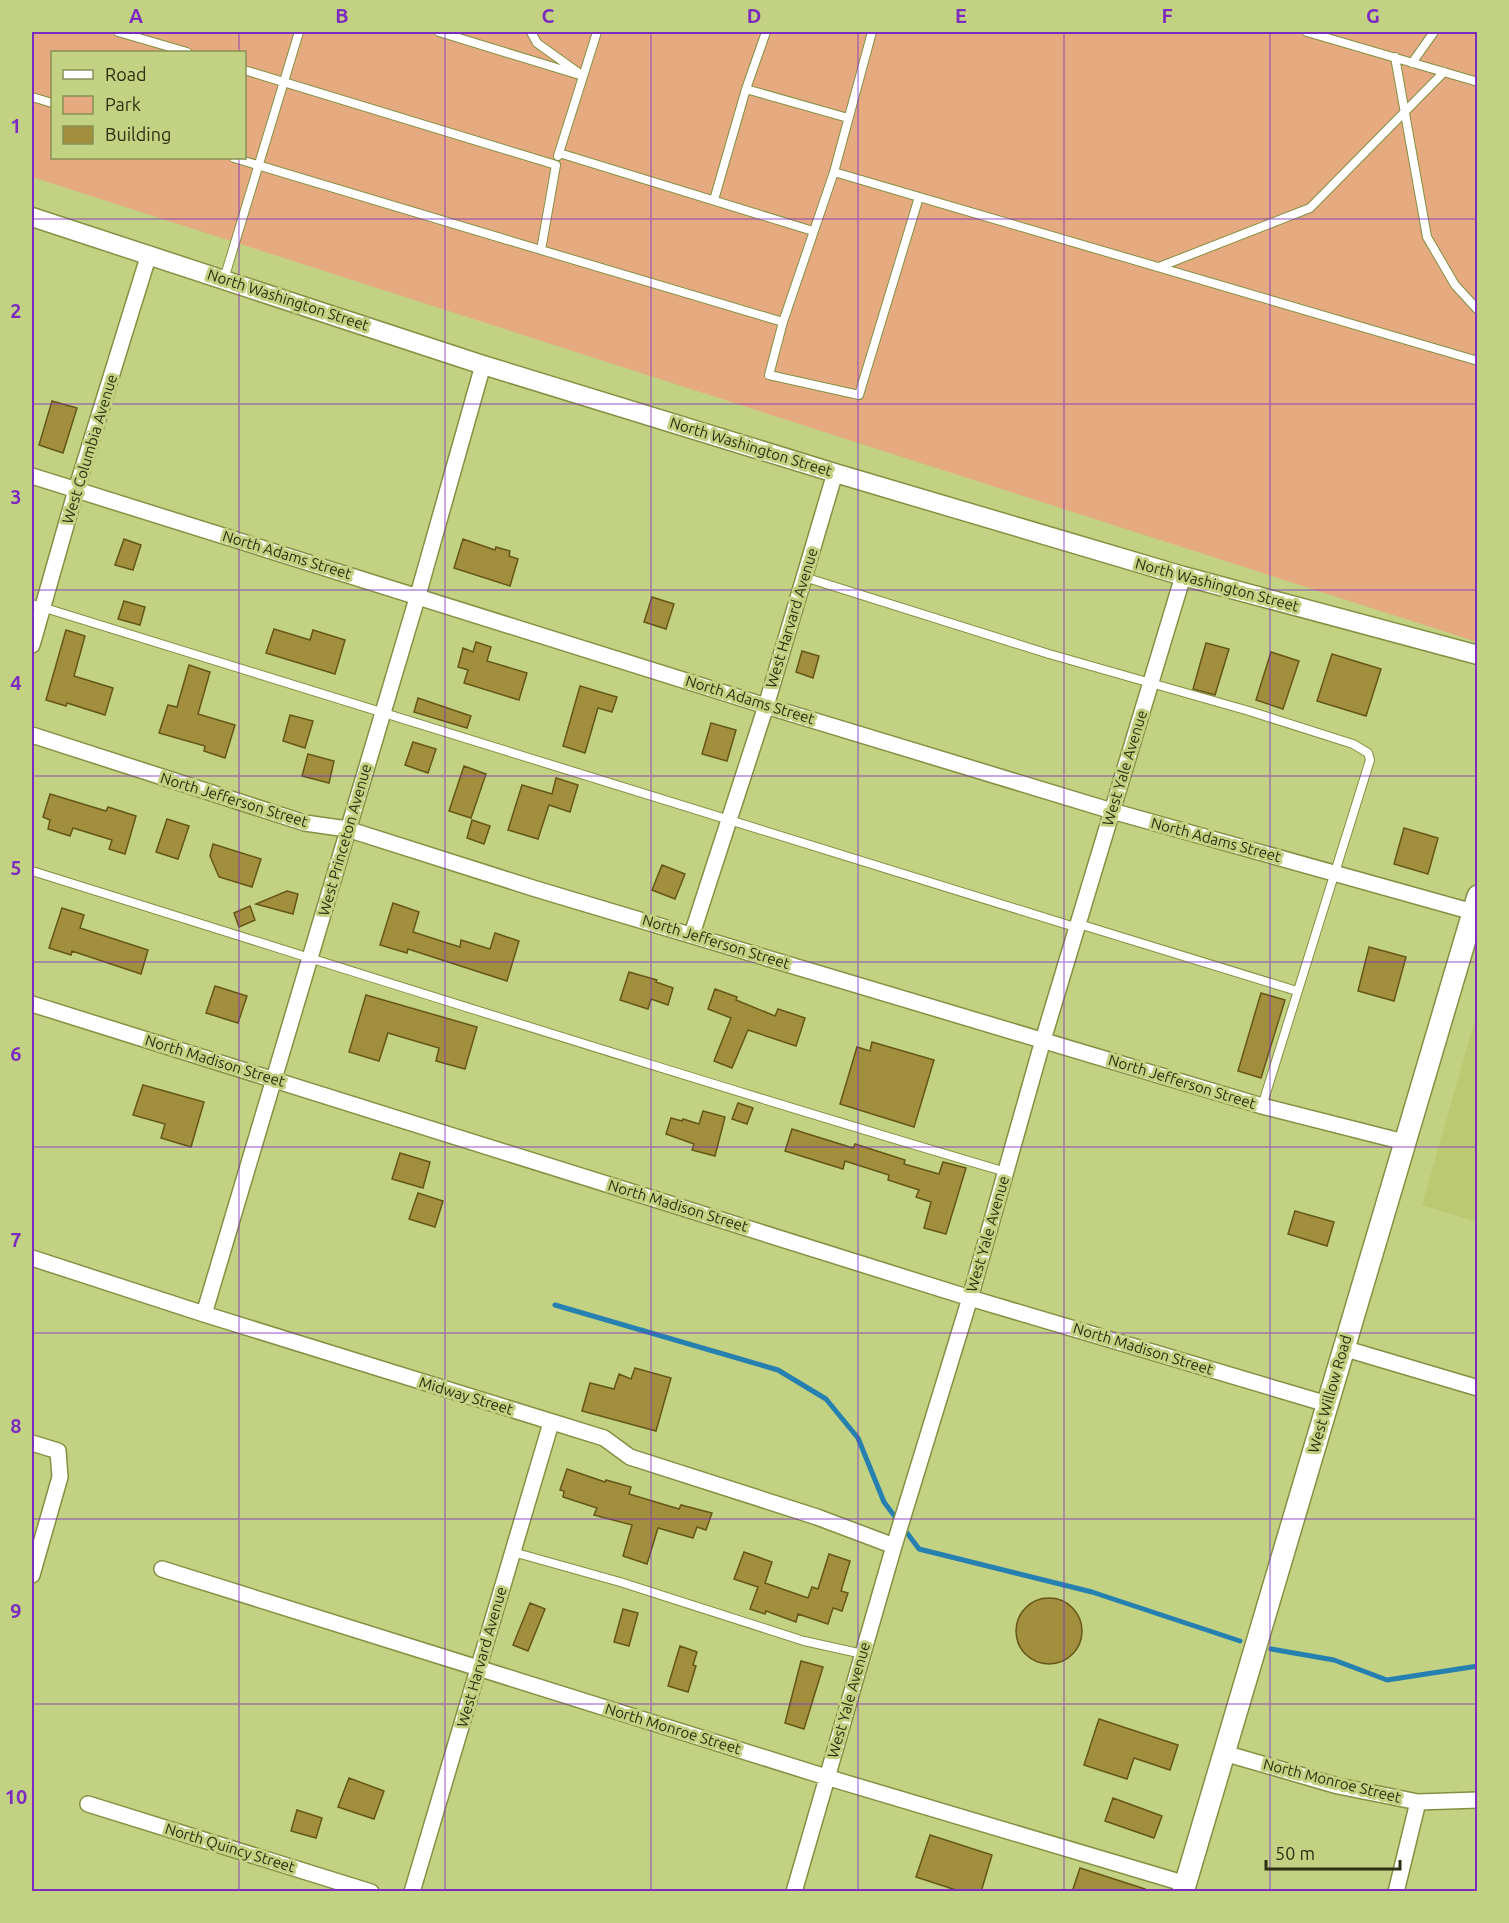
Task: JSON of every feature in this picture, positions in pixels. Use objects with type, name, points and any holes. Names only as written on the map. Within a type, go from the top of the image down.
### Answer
[{"type":"main road","name":"West Willow Road","points":[[1184,1888],[1475,904]]},
{"type":"street","name":"North Washington Street","points":[[32,217],[483,365],[835,473],[1183,576],[1478,655]]},
{"type":"street","name":"West Columbia Avenue","points":[[32,645],[37,606],[150,254]]},
{"type":"street","name":"West Princeton Avenue","points":[[204,1314],[383,712],[483,365]]},
{"type":"street","name":"West Harvard Avenue","points":[[692,934],[766,706],[835,473]]},
{"type":"street","name":"North Adams Street","points":[[32,476],[766,706],[1112,811],[1334,872],[1475,904]]},
{"type":"street","name":"West Yale Avenue","points":[[794,1892],[826,1777],[970,1298],[1043,1040],[1183,576]]},
{"type":"street","name":"North Jefferson Street","points":[[32,735],[304,823],[347,830],[536,889],[1262,1106],[1404,1142]]},
{"type":"street","name":"North Madison Street","points":[[32,1004],[970,1298],[1327,1404]]},
{"type":"street","name":"Midway Street","points":[[32,1258],[604,1438],[630,1458],[817,1517],[895,1546]]},
{"type":"street","points":[[1343,1348],[1478,1388]]},
{"type":"street","name":"West Harvard Avenue","points":[[412,1892],[551,1423]]},
{"type":"street","points":[[32,1443],[58,1451],[60,1477],[32,1575]]},
{"type":"street","name":"North Monroe Street","points":[[162,1569],[1184,1888]]},
{"type":"street","name":"North Monroe Street","points":[[1224,1753],[1338,1786],[1418,1802],[1478,1800]]},
{"type":"street","points":[[1396,1892],[1418,1802]]},
{"type":"street","name":"North Quincy Street","points":[[88,1804],[371,1892]]},
{"type":"lane","points":[[118,32],[183,51]]},
{"type":"lane","points":[[224,279],[299,32]]},
{"type":"lane","points":[[439,32],[583,76]]},
{"type":"lane","points":[[531,32],[537,43],[583,76]]},
{"type":"lane","points":[[541,249],[559,153],[597,32]]},
{"type":"lane","points":[[714,200],[746,89],[766,32]]},
{"type":"lane","points":[[872,32],[834,172],[783,322],[769,375],[859,395],[919,197]]},
{"type":"lane","points":[[1307,32],[1478,82]]},
{"type":"lane","points":[[1412,63],[1434,32]]},
{"type":"lane","points":[[1395,57],[1427,237],[1455,285],[1478,310]]},
{"type":"lane","points":[[246,71],[556,165]]},
{"type":"lane","points":[[1159,267],[1310,208],[1444,72]]},
{"type":"lane","points":[[746,89],[848,118]]},
{"type":"lane","points":[[32,97],[51,103]]},
{"type":"lane","points":[[559,153],[813,231]]},
{"type":"lane","points":[[238,159],[783,322]]},
{"type":"lane","points":[[834,172],[1478,361]]},
{"type":"lane","points":[[804,577],[1049,654],[1249,711],[1353,744],[1368,753],[1370,760],[1262,1106]]},
{"type":"lane","points":[[37,606],[730,821],[1297,991]]},
{"type":"lane","points":[[32,871],[680,1074],[1006,1172]]},
{"type":"lane","points":[[513,1552],[620,1582],[804,1641],[863,1654]]},
{"type":"shaded area","points":[[1477,1012],[1478,1222],[1422,1205]]},
{"type":"green space","points":[[32,32],[1477,32],[1477,642],[32,177]]},
{"type":"building","points":[[52,401],[77,408],[63,453],[39,445]]},
{"type":"building","points":[[124,539],[141,545],[133,570],[115,565]]},
{"type":"building","points":[[463,539],[495,550],[496,547],[510,551],[509,556],[518,559],[510,586],[454,568]]},
{"type":"building","points":[[652,597],[674,604],[666,629],[644,622]]},
{"type":"building","points":[[124,601],[145,607],[140,625],[118,619]]},
{"type":"building","points":[[274,629],[310,640],[313,630],[345,640],[335,674],[266,653]]},
{"type":"building","points":[[66,630],[85,636],[74,676],[113,688],[105,715],[67,703],[66,706],[46,700]]},
{"type":"building","points":[[476,642],[491,647],[487,661],[527,673],[519,700],[464,683],[468,670],[458,667],[463,648],[473,652]]},
{"type":"building","points":[[1206,643],[1229,649],[1215,695],[1193,689]]},
{"type":"building","points":[[802,651],[819,656],[813,678],[796,672]]},
{"type":"building","points":[[1271,652],[1299,661],[1283,709],[1256,700]]},
{"type":"building","points":[[1332,654],[1381,669],[1366,716],[1317,701]]},
{"type":"building","points":[[189,665],[210,672],[198,714],[235,725],[225,758],[204,751],[205,746],[159,733],[168,705],[177,707]]},
{"type":"building","points":[[580,686],[617,697],[612,712],[598,708],[585,753],[563,746]]},
{"type":"building","points":[[418,698],[471,716],[467,728],[414,712]]},
{"type":"building","points":[[290,715],[313,721],[305,748],[283,741]]},
{"type":"building","points":[[711,723],[736,730],[727,761],[702,754]]},
{"type":"building","points":[[413,742],[436,749],[428,773],[405,765]]},
{"type":"building","points":[[308,754],[334,761],[329,783],[302,776]]},
{"type":"building","points":[[464,766],[486,774],[471,818],[449,811]]},
{"type":"building","points":[[556,778],[578,785],[570,812],[549,805],[538,839],[508,830],[522,785],[552,794]]},
{"type":"building","points":[[50,794],[106,811],[108,807],[136,816],[125,854],[109,849],[112,840],[73,828],[70,836],[48,829],[50,820],[43,817]]},
{"type":"building","points":[[167,819],[189,826],[178,859],[156,852]]},
{"type":"building","points":[[472,820],[490,826],[484,844],[467,838]]},
{"type":"building","points":[[1404,828],[1438,838],[1428,874],[1394,864]]},
{"type":"building","points":[[213,844],[261,859],[252,887],[219,877],[210,856]]},
{"type":"building","points":[[662,865],[685,874],[675,899],[652,890]]},
{"type":"building","points":[[287,891],[298,894],[293,914],[256,904]]},
{"type":"building","points":[[393,903],[419,912],[413,932],[460,947],[461,940],[490,949],[495,933],[519,941],[507,981],[408,949],[407,953],[380,945]]},
{"type":"building","points":[[250,906],[255,920],[239,927],[234,913]]},
{"type":"building","points":[[62,908],[84,915],[80,928],[148,950],[141,974],[72,951],[71,955],[49,948]]},
{"type":"building","points":[[1369,947],[1406,957],[1394,1001],[1358,991]]},
{"type":"building","points":[[629,972],[657,980],[656,982],[673,988],[668,1005],[651,999],[648,1009],[620,1000]]},
{"type":"building","points":[[215,986],[247,996],[238,1023],[206,1013]]},
{"type":"building","points":[[715,989],[775,1016],[778,1009],[805,1018],[796,1046],[748,1030],[732,1068],[714,1061],[731,1018],[708,1009]]},
{"type":"building","points":[[1261,993],[1285,1000],[1261,1078],[1238,1071]]},
{"type":"building","points":[[366,995],[477,1027],[465,1069],[436,1061],[439,1048],[388,1033],[379,1061],[349,1052]]},
{"type":"building","points":[[872,1042],[934,1060],[914,1127],[840,1104],[857,1047],[870,1051]]},
{"type":"building","points":[[143,1085],[204,1102],[191,1147],[161,1138],[165,1124],[133,1115]]},
{"type":"building","points":[[738,1103],[753,1108],[747,1124],[732,1119]]},
{"type":"building","points":[[703,1111],[725,1117],[715,1156],[692,1150],[694,1144],[666,1134],[671,1118],[699,1124]]},
{"type":"building","points":[[792,1129],[853,1148],[855,1144],[905,1160],[904,1164],[939,1174],[943,1162],[966,1168],[946,1234],[924,1228],[931,1202],[916,1197],[919,1190],[888,1180],[889,1175],[845,1161],[843,1169],[785,1151]]},
{"type":"building","points":[[400,1153],[430,1162],[423,1188],[392,1179]]},
{"type":"building","points":[[418,1193],[443,1201],[435,1227],[409,1219]]},
{"type":"building","points":[[1295,1211],[1334,1222],[1327,1246],[1288,1234]]},
{"type":"building","points":[[635,1368],[671,1378],[656,1431],[582,1411],[590,1383],[614,1389],[619,1374],[631,1379]]},
{"type":"building","points":[[567,1469],[605,1482],[606,1480],[631,1487],[629,1494],[679,1509],[681,1505],[712,1513],[706,1530],[697,1527],[693,1538],[658,1528],[647,1564],[623,1556],[632,1525],[594,1515],[597,1508],[563,1497],[564,1491],[560,1490]]},
{"type":"building","points":[[744,1552],[772,1562],[765,1583],[808,1598],[812,1587],[818,1589],[829,1554],[850,1561],[841,1591],[848,1593],[842,1611],[833,1608],[828,1624],[798,1614],[796,1622],[766,1611],[765,1614],[750,1609],[758,1587],[734,1579]]},
{"type":"building","points":[[1049,1598],[1062,1601],[1072,1608],[1079,1618],[1082,1631],[1079,1644],[1072,1654],[1062,1661],[1049,1664],[1036,1661],[1026,1654],[1019,1644],[1016,1631],[1019,1618],[1026,1608],[1036,1601]]},
{"type":"building","points":[[530,1603],[545,1609],[528,1651],[513,1645]]},
{"type":"building","points":[[623,1609],[638,1613],[629,1646],[614,1642]]},
{"type":"building","points":[[680,1646],[697,1652],[693,1665],[696,1666],[688,1692],[668,1686]]},
{"type":"building","points":[[801,1661],[823,1667],[804,1729],[785,1723]]},
{"type":"building","points":[[1099,1719],[1178,1745],[1170,1770],[1134,1758],[1127,1779],[1084,1765]]},
{"type":"building","points":[[349,1778],[384,1791],[374,1819],[338,1807]]},
{"type":"building","points":[[1113,1798],[1162,1816],[1154,1838],[1105,1821]]},
{"type":"building","points":[[297,1810],[322,1818],[316,1838],[291,1831]]},
{"type":"building","points":[[930,1835],[992,1855],[981,1892],[962,1892],[916,1877]]},
{"type":"building","points":[[1080,1868],[1145,1889],[1144,1892],[1072,1892]]},
{"type":"waterway","points":[[555,1305],[778,1370],[826,1399],[858,1438],[884,1502],[919,1549],[1092,1592],[1240,1641]]},
{"type":"waterway","points":[[1271,1649],[1334,1660],[1387,1680],[1478,1666]]}]
